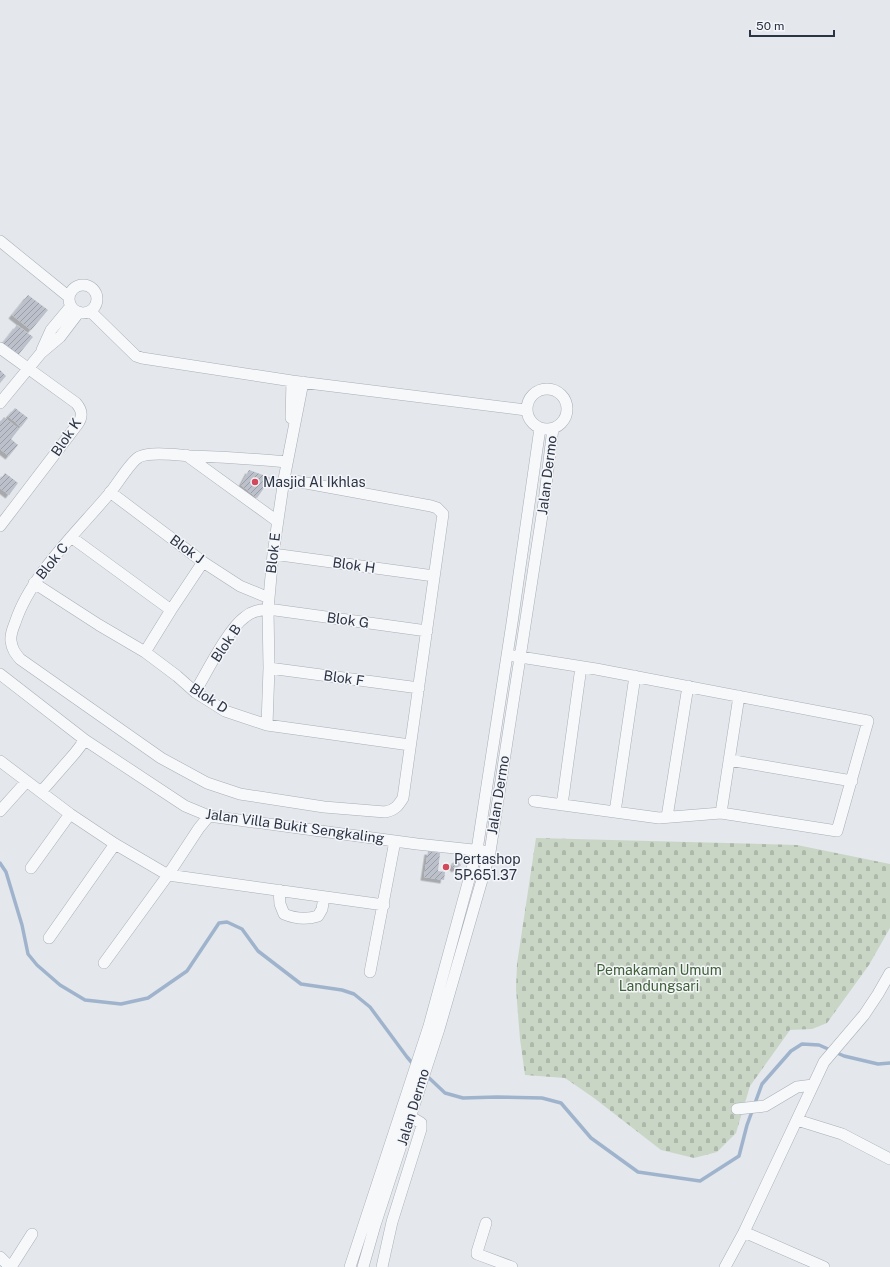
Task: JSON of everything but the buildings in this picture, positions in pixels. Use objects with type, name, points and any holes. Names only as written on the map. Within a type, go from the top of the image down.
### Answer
[{"type":"street","points":[[0,241],[73,305],[82,313],[94,309],[97,300],[95,292],[92,288],[84,285],[76,287],[71,293],[73,305],[60,337],[41,353],[0,403]]},
{"type":"street","points":[[90,311],[136,356],[142,358],[298,382],[526,410]]},
{"type":"street","name":"Blok K","points":[[0,348],[76,403],[82,413],[81,420],[0,526]]},
{"type":"street","name":"Blok E","points":[[267,725],[269,668],[268,604],[277,522],[288,462],[287,451],[291,413],[298,382]]},
{"type":"street","name":"Jalan Dermo","points":[[551,389],[557,391],[566,401],[567,408],[564,420],[553,428],[540,428],[530,421],[526,410],[526,404],[529,398],[538,390],[551,389]]},
{"type":"street","points":[[434,1028],[477,850],[540,428]]},
{"type":"street","name":"Jalan Dermo","points":[[363,1267],[370,1223],[408,1113],[413,1091],[490,852],[525,626],[553,428]]},
{"type":"street","name":"Blok C","points":[[284,478],[437,508],[443,514],[428,631],[403,798],[398,806],[392,811],[385,812],[324,807],[240,794],[207,783],[161,758],[20,659],[12,649],[10,639],[19,609],[34,583],[139,456],[148,454],[186,455],[288,462]]},
{"type":"street","points":[[186,455],[277,522]]},
{"type":"street","name":"Blok J","points":[[110,492],[203,562],[268,604]]},
{"type":"street","points":[[71,537],[171,610]]},
{"type":"street","name":"Blok H","points":[[273,554],[434,576]]},
{"type":"street","points":[[145,652],[203,562]]},
{"type":"street","name":"Blok D","points":[[34,583],[99,625],[145,652],[177,676],[195,692],[225,711],[267,725],[410,745]]},
{"type":"street","name":"Blok G","points":[[268,604],[428,631]]},
{"type":"street","name":"Blok B","points":[[195,692],[234,628],[245,617],[268,604]]},
{"type":"street","points":[[512,623],[525,626]]},
{"type":"street","points":[[507,655],[635,676],[868,721],[837,831],[721,812],[659,818],[534,801]]},
{"type":"street","points":[[562,805],[581,667]]},
{"type":"street","name":"Blok F","points":[[269,668],[419,688]]},
{"type":"street","name":"Jalan Villa Bukit Sengkaling","points":[[0,674],[85,740],[185,806],[209,816],[490,852]]},
{"type":"street","points":[[615,812],[635,676]]},
{"type":"street","points":[[667,817],[688,686]]},
{"type":"street","points":[[721,812],[739,696]]},
{"type":"street","points":[[41,792],[85,740]]},
{"type":"street","points":[[729,760],[852,781]]},
{"type":"street","points":[[0,761],[70,814],[115,844],[168,875],[384,905]]},
{"type":"street","points":[[0,811],[26,782]]},
{"type":"street","points":[[30,868],[70,814]]},
{"type":"street","points":[[104,963],[209,816]]},
{"type":"street","points":[[370,972],[395,841]]},
{"type":"street","points":[[49,938],[115,844]]},
{"type":"street","points":[[279,890],[280,904],[284,914],[293,918],[309,919],[318,916],[322,909],[324,897]]},
{"type":"street","points":[[725,1267],[744,1232],[824,1062],[864,1015],[890,973]]},
{"type":"street","points":[[737,1109],[765,1106],[797,1087],[813,1085]]},
{"type":"street","points":[[382,1267],[392,1222],[421,1129],[421,1123],[408,1113]]},
{"type":"street","points":[[796,1123],[842,1134],[890,1159]]},
{"type":"street","points":[[350,1267],[370,1223]]},
{"type":"street","points":[[486,1223],[477,1254],[512,1267]]},
{"type":"street","points":[[744,1232],[824,1267]]},
{"type":"street","points":[[5,1263],[32,1234]]},
{"type":"green space","name":"Pemakaman Umum Landungsari","points":[[536,838],[797,845],[890,864],[890,928],[869,965],[827,1023],[812,1029],[790,1030],[750,1086],[736,1133],[717,1152],[694,1158],[661,1150],[594,1098],[565,1078],[525,1075],[520,1039],[516,989],[517,964]]},
{"type":"waterway","points":[[0,863],[6,872],[22,925],[28,954],[37,965],[60,985],[85,1000],[121,1004],[148,998],[187,971],[219,923],[227,922],[242,929],[258,951],[301,984],[342,990],[354,994],[370,1007],[414,1065]]},
{"type":"waterway","points":[[426,1075],[445,1093],[463,1098],[542,1098],[561,1103],[591,1138],[638,1172],[700,1181],[739,1156],[747,1125],[762,1084],[791,1051],[802,1044],[819,1045],[844,1056],[878,1064],[890,1063]]},
{"type":"place","name":"Masjid Al Ikhlas","points":[[255,482]]},
{"type":"place","name":"Pertashop 5P.651.37","points":[[446,867]]}]
